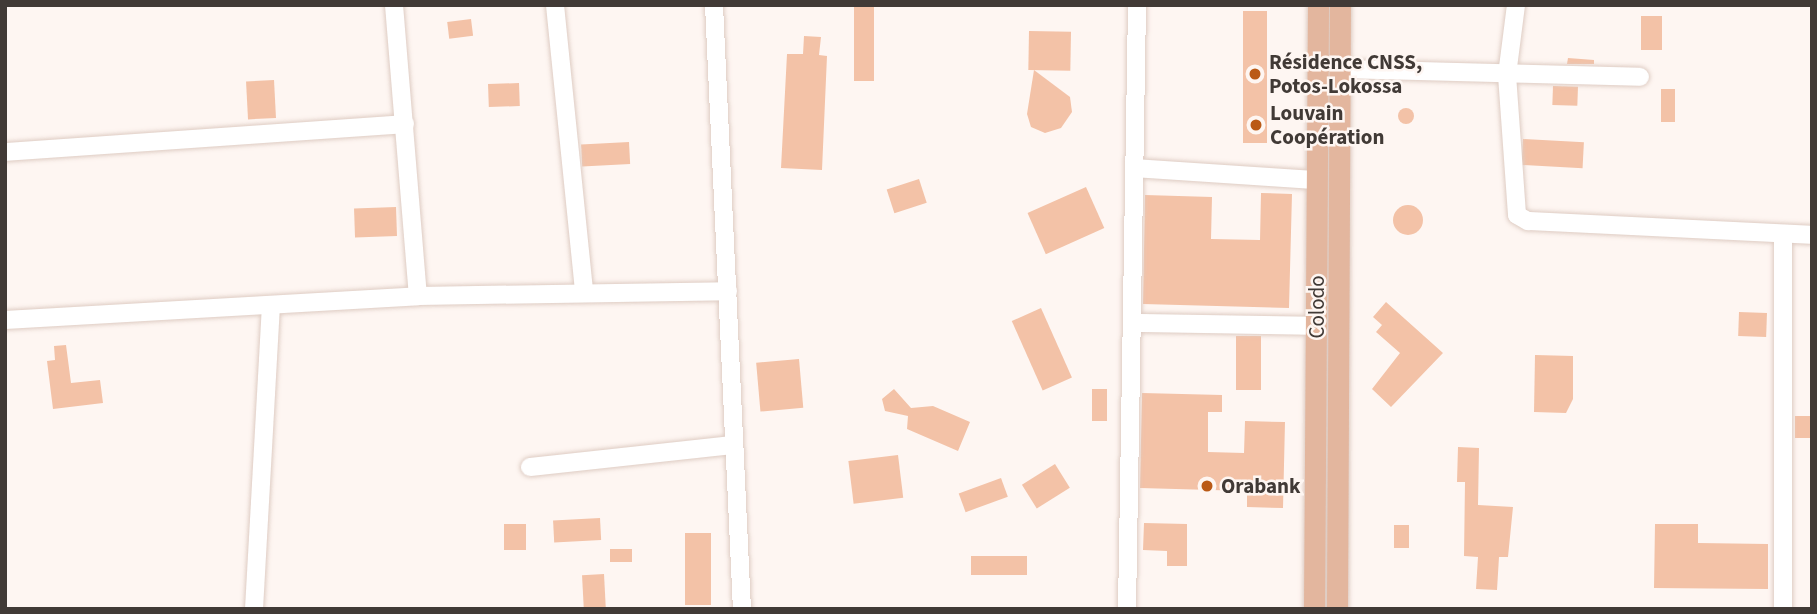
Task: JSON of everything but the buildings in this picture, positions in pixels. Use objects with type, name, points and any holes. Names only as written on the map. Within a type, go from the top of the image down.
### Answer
[{"type":"main road","name":"Colodo","points":[[1314,609],[1318,5]]},
{"type":"main road","name":"Colodo","points":[[1337,609],[1340,5]]},
{"type":"street","points":[[394,5],[418,296]]},
{"type":"street","points":[[555,5],[584,292]]},
{"type":"street","points":[[713,5],[742,609]]},
{"type":"street","points":[[1127,609],[1135,323],[1137,5]]},
{"type":"street","points":[[1516,5],[1507,75],[1511,196],[1517,215],[1528,221],[1812,235]]},
{"type":"street","points":[[1341,69],[1640,77]]},
{"type":"street","points":[[5,152],[405,124]]},
{"type":"street","points":[[1135,168],[1317,180]]},
{"type":"street","points":[[1783,234],[1783,609]]},
{"type":"street","points":[[5,320],[418,296],[728,291]]},
{"type":"street","points":[[254,609],[271,306]]},
{"type":"street","points":[[1135,323],[1317,326]]},
{"type":"street","points":[[530,467],[733,445]]},
{"type":"place","name":"Résidence CNSS, Potos-Lokossa","points":[[1255,74]]},
{"type":"place","name":"Louvain Coopération","points":[[1256,125]]},
{"type":"place","name":"Orabank","points":[[1207,486]]}]
